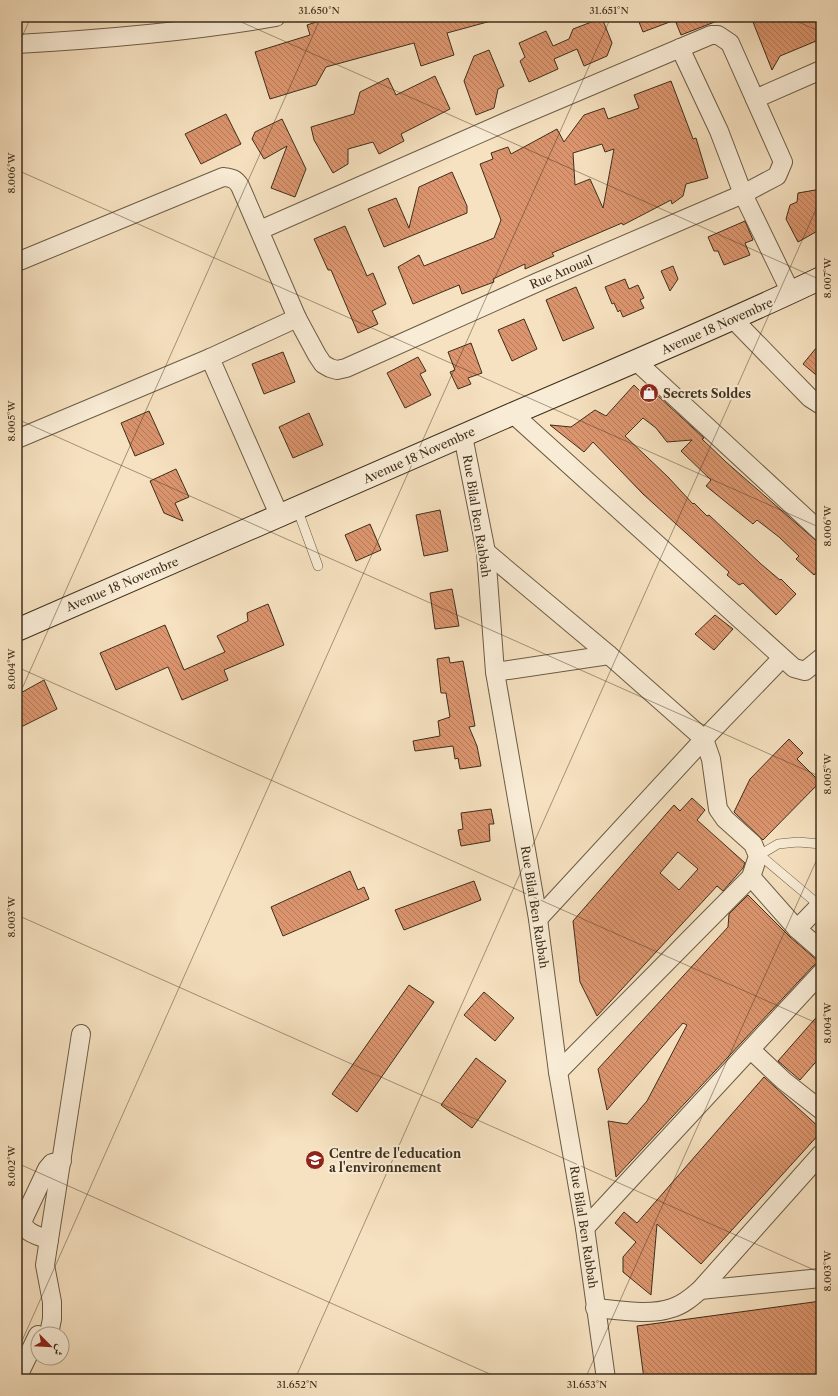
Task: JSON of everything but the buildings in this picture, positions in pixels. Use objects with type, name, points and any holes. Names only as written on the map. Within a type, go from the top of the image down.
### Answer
[{"type":"street","points":[[17,44],[218,28],[276,17]]},
{"type":"street","points":[[260,230],[711,35],[718,35],[730,43],[756,99],[821,70]]},
{"type":"street","points":[[680,48],[719,131],[743,194],[790,293]]},
{"type":"street","name":"Rue Anoual","points":[[297,318],[324,364],[337,370],[346,368],[538,282],[743,194],[777,176],[783,162],[756,99]]},
{"type":"street","points":[[17,262],[223,178],[236,180],[260,230],[297,318],[210,358],[17,439]]},
{"type":"street","name":"Avenue 18 Novembre","points":[[17,630],[289,513],[513,414],[637,362],[821,278]]},
{"type":"street","points":[[734,319],[810,398],[821,405]]},
{"type":"street","points":[[210,358],[289,513]]},
{"type":"street","points":[[637,362],[821,532]]},
{"type":"street","points":[[513,414],[794,668],[805,671],[821,658]]},
{"type":"street","name":"Rue Bilal Ben Rabbah","points":[[463,436],[486,552],[495,672],[538,919],[558,1072],[585,1228],[606,1379]]},
{"type":"street","points":[[486,552],[609,655],[704,739],[712,759],[718,810],[725,819],[753,844],[759,856],[751,877],[558,1072]]},
{"type":"street","points":[[495,672],[609,655]]},
{"type":"street","points":[[538,919],[704,739],[782,658]]},
{"type":"street","points":[[751,877],[797,929],[821,950]]},
{"type":"street","points":[[797,929],[820,904]]},
{"type":"street","points":[[585,1228],[821,973]]},
{"type":"street","points":[[50,1326],[52,1310],[51,1295],[45,1272],[81,1034]]},
{"type":"street","points":[[751,1050],[821,1110]]},
{"type":"street","points":[[595,1308],[639,1311],[672,1308],[687,1301],[700,1290],[821,1154]]},
{"type":"street","points":[[49,1240],[26,1230],[23,1220],[47,1169],[52,1163],[62,1161]]},
{"type":"street","points":[[700,1290],[821,1278]]},
{"type":"street","points":[[43,1326],[52,1310]]},
{"type":"street","points":[[17,1378],[30,1351]]},
{"type":"street","points":[[31,1379],[36,1366]]},
{"type":"lane","points":[[289,513],[318,566]]},
{"type":"lane","points":[[820,904],[759,856],[778,844],[798,842],[821,844]]},
{"type":"place","name":"Secrets Soldes","points":[[649,393]]},
{"type":"place","name":"Centre de l'education a l'environnement","points":[[315,1160]]}]
